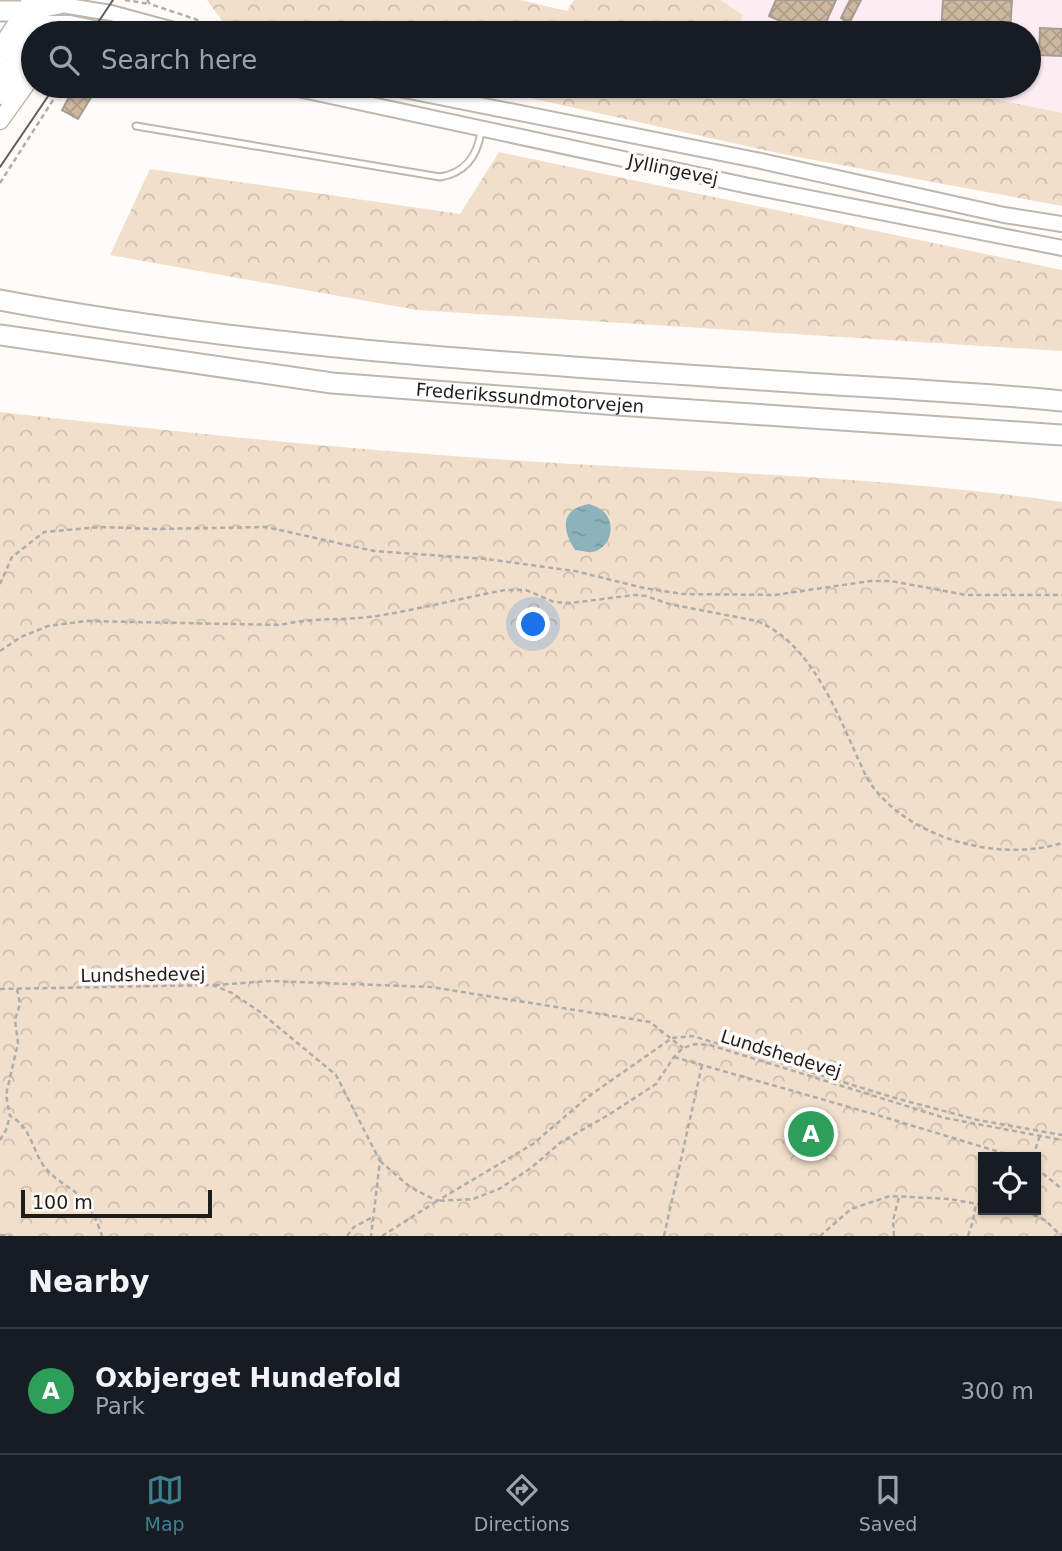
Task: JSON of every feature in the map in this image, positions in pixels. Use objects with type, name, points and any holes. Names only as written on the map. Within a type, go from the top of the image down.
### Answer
[{"type":"highway","points":[[0,11],[32,20],[61,2]]},
{"type":"highway","points":[[0,76],[21,39]]},
{"type":"highway","name":"Frederikssundmotorvejen","points":[[0,300],[187,329],[359,348],[604,369],[1062,401]]},
{"type":"highway","name":"Frederikssundmotorvejen","points":[[0,335],[332,383],[1062,435]]},
{"type":"highway","points":[[0,346],[41,342]]},
{"type":"main road","points":[[0,48],[21,30]]},
{"type":"main road","points":[[0,96],[21,46]]},
{"type":"main road","points":[[0,121],[21,92]]},
{"type":"street","points":[[61,2],[143,21]]},
{"type":"street","name":"Jyllingevej","points":[[341,98],[749,186],[1062,248]]},
{"type":"street","name":"Jyllingevej","points":[[444,98],[761,161],[1004,215],[1062,224]]},
{"type":"lane","points":[[136,126],[440,177],[455,175],[470,162],[482,128]]},
{"type":"path","points":[[125,0],[150,4],[199,21]]},
{"type":"path","points":[[146,0],[150,4]]},
{"type":"path","points":[[0,183],[54,98]]},
{"type":"path","points":[[0,584],[12,557],[44,532],[102,527],[266,527],[374,551],[499,560],[682,593],[775,595],[870,581],[891,581],[966,595],[1062,595]]},
{"type":"path","points":[[0,651],[21,637],[48,626],[86,621],[280,625],[304,619],[343,620],[379,616],[505,590],[526,590],[554,602],[571,603],[634,595],[646,596],[669,604],[757,621],[785,638],[814,668],[867,780],[875,792],[899,815],[941,836],[971,844],[1028,849],[1062,843]]},
{"type":"path","points":[[213,985],[270,981],[431,987],[650,1023],[683,1048],[656,1084],[611,1114],[561,1142],[531,1168],[499,1189],[472,1199],[437,1201],[410,1187],[380,1161]]},
{"type":"path","name":"Lundshedevej","points":[[0,989],[213,985],[232,993],[260,1012],[335,1075],[380,1161]]},
{"type":"path","points":[[0,1140],[10,1116],[6,1095],[18,1043],[15,1020],[20,1004],[18,989]]},
{"type":"path","points":[[382,1236],[533,1144],[589,1096],[672,1038],[692,1036],[705,1039],[856,1086],[978,1120],[1062,1137]]},
{"type":"path","name":"Lundshedevej","points":[[683,1048],[695,1044],[710,1045],[945,1118],[1062,1137]]},
{"type":"path","points":[[674,1057],[1000,1152]]},
{"type":"path","points":[[664,1236],[702,1065]]},
{"type":"path","points":[[10,1116],[18,1120],[32,1140],[43,1165],[63,1185],[83,1198],[102,1236]]},
{"type":"path","points":[[1035,1152],[1040,1135]]},
{"type":"path","points":[[371,1236],[380,1161]]},
{"type":"path","points":[[1041,1172],[1062,1189]]},
{"type":"path","points":[[820,1236],[851,1209],[890,1196],[976,1203],[974,1221],[968,1236]]},
{"type":"path","points":[[894,1236],[893,1220],[899,1197]]},
{"type":"path","points":[[1034,1215],[1047,1221],[1055,1232],[1062,1235]]},
{"type":"path","points":[[347,1236],[354,1227],[373,1217]]},
{"type":"path","points":[[0,1235],[11,1236]]},
{"type":"shaded area","points":[[721,0],[1062,0],[1062,113],[989,98],[1041,98],[1041,21],[740,21],[743,15]]},
{"type":"green space","points":[[207,0],[520,0],[567,11],[574,0],[721,0],[743,15],[740,21],[222,21]]},
{"type":"green space","points":[[531,98],[989,98],[1062,113],[1062,206],[787,155]]},
{"type":"green space","points":[[499,152],[1062,270],[1062,351],[417,310],[110,255],[150,169],[460,214]]},
{"type":"green space","points":[[0,412],[360,449],[844,479],[1062,502],[1062,1236],[0,1236]]},
{"type":"water","points":[[589,504],[599,508],[608,517],[610,536],[598,550],[575,550],[567,534],[566,521],[573,510]]},
{"type":"building","points":[[776,0],[836,0],[827,21],[780,21],[769,16]]},
{"type":"building","points":[[850,0],[861,0],[850,21],[841,18]]},
{"type":"building","points":[[943,0],[1012,0],[1011,21],[942,21]]},
{"type":"building","points":[[1041,28],[1062,29],[1062,56],[1041,55]]},
{"type":"building","points":[[68,98],[91,98],[78,119],[62,110]]},
{"type":"tram line","points":[[99,21],[113,0]]},
{"type":"tram line","points":[[0,167],[47,98]]},
{"type":"place","name":"Oxbjerget Hundefold","points":[[811,1134]]}]
